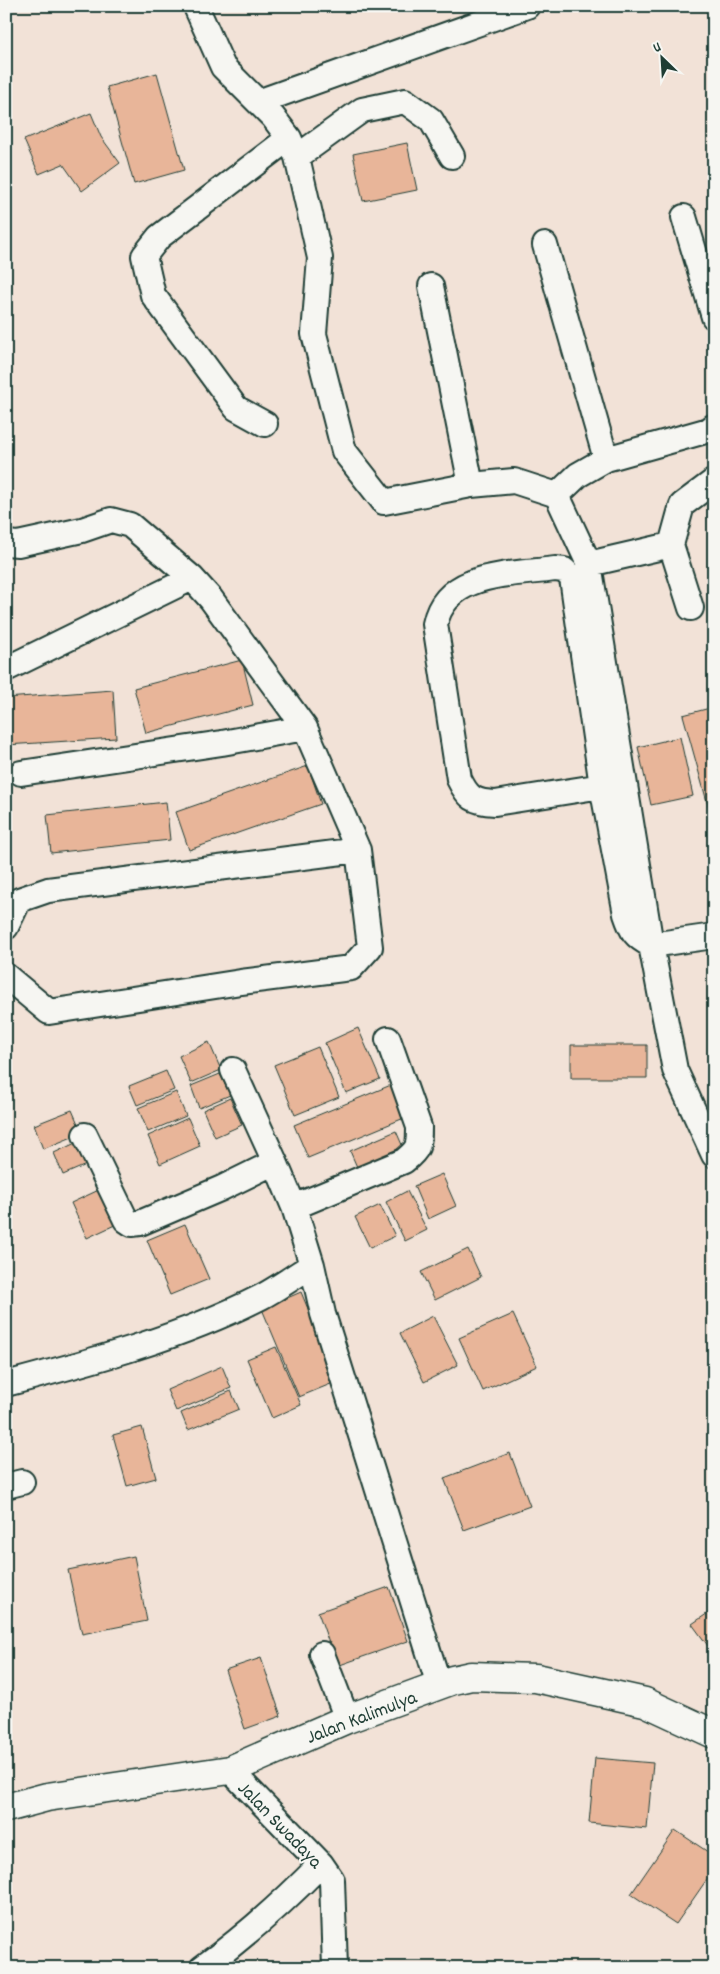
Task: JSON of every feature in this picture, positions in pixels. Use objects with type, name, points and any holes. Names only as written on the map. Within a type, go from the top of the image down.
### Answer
[{"type":"street","points":[[258,102],[527,6]]},
{"type":"street","points":[[197,9],[223,67],[273,117],[293,148],[320,258],[314,334],[344,451],[384,502],[471,485],[514,482],[557,495],[589,564],[651,945],[675,1070],[714,1156]]},
{"type":"street","points":[[265,424],[236,408],[153,295],[144,256],[159,238],[293,148],[362,110],[404,101],[431,120],[452,156]]},
{"type":"street","points":[[684,217],[714,317]]},
{"type":"street","points":[[545,245],[606,459]]},
{"type":"street","points":[[431,286],[471,485]]},
{"type":"street","points":[[557,495],[578,474],[606,459],[708,430],[714,426]]},
{"type":"street","points":[[691,608],[671,544],[682,505],[714,481]]},
{"type":"street","points":[[6,542],[18,544],[82,530],[111,520],[130,525],[192,578],[211,598],[305,728],[358,850],[370,947],[351,968],[241,982],[49,1012],[6,976]]},
{"type":"street","points":[[589,564],[671,544]]},
{"type":"street","points":[[602,786],[495,804],[480,802],[466,794],[459,779],[435,624],[438,611],[448,597],[462,586],[482,579],[555,569],[564,570],[572,578],[602,786],[630,927],[638,938],[651,945],[714,936]]},
{"type":"street","points":[[6,669],[192,578]]},
{"type":"street","points":[[22,773],[305,728]]},
{"type":"street","points":[[6,927],[19,900],[48,890],[358,850]]},
{"type":"street","points":[[294,1207],[404,1161],[416,1152],[419,1142],[419,1127],[388,1039]]},
{"type":"street","points":[[233,1070],[294,1207],[312,1265],[323,1314],[439,1685]]},
{"type":"street","points":[[85,1136],[126,1220],[132,1224],[140,1223],[212,1192],[275,1162]]},
{"type":"street","points":[[6,1384],[165,1339],[261,1297],[312,1265]]},
{"type":"street","points":[[322,1654],[347,1719]]},
{"type":"street","name":"Jalan Kalimulya","points":[[6,1808],[47,1797],[230,1770],[347,1719],[439,1685],[471,1676],[536,1678],[645,1702],[714,1734]]},
{"type":"street","name":"Jalan Swadaya","points":[[230,1770],[321,1864],[332,1880],[335,1968]]},
{"type":"street","points":[[202,1968],[247,1935],[321,1864]]},
{"type":"building","points":[[157,73],[184,170],[134,184],[107,87]]},
{"type":"building","points":[[91,113],[101,137],[120,163],[82,191],[63,164],[39,174],[24,140]]},
{"type":"building","points":[[407,143],[417,190],[363,201],[353,154]]},
{"type":"building","points":[[242,660],[253,705],[146,733],[134,688]]},
{"type":"building","points":[[113,690],[116,738],[6,745],[6,698]]},
{"type":"building","points":[[714,707],[714,827],[683,715]]},
{"type":"building","points":[[680,737],[693,796],[651,805],[638,747]]},
{"type":"building","points":[[308,766],[321,804],[189,850],[176,812]]},
{"type":"building","points":[[166,802],[170,840],[51,853],[47,815]]},
{"type":"building","points":[[358,1028],[380,1079],[346,1093],[325,1043]]},
{"type":"building","points":[[209,1042],[221,1070],[191,1083],[179,1056]]},
{"type":"building","points":[[571,1045],[647,1045],[647,1078],[571,1078]]},
{"type":"building","points":[[318,1047],[339,1097],[295,1115],[274,1065]]},
{"type":"building","points":[[166,1071],[174,1090],[137,1105],[129,1086]]},
{"type":"building","points":[[220,1074],[230,1095],[199,1108],[191,1086]]},
{"type":"building","points":[[391,1085],[404,1118],[308,1158],[294,1125]]},
{"type":"building","points":[[176,1092],[186,1116],[148,1132],[138,1108]]},
{"type":"building","points":[[230,1098],[242,1125],[215,1137],[203,1110]]},
{"type":"building","points":[[72,1110],[82,1133],[43,1149],[34,1125]]},
{"type":"building","points":[[188,1118],[200,1146],[160,1164],[148,1136]]},
{"type":"building","points":[[396,1131],[406,1154],[360,1174],[350,1151]]},
{"type":"building","points":[[84,1139],[93,1162],[63,1175],[54,1153]]},
{"type":"building","points":[[442,1174],[456,1206],[428,1219],[414,1186]]},
{"type":"building","points":[[103,1188],[119,1223],[87,1238],[71,1203]]},
{"type":"building","points":[[407,1191],[427,1230],[405,1241],[386,1202]]},
{"type":"building","points":[[380,1205],[395,1236],[370,1248],[355,1217]]},
{"type":"building","points":[[185,1224],[209,1279],[170,1295],[147,1240]]},
{"type":"building","points":[[468,1249],[481,1277],[435,1300],[421,1272]]},
{"type":"building","points":[[301,1292],[338,1381],[299,1397],[262,1309]]},
{"type":"building","points":[[513,1314],[537,1366],[483,1391],[459,1338]]},
{"type":"building","points":[[433,1316],[458,1365],[424,1382],[400,1333]]},
{"type":"building","points":[[276,1347],[301,1405],[272,1418],[247,1359]]},
{"type":"building","points":[[222,1366],[231,1388],[176,1411],[167,1390]]},
{"type":"building","points":[[231,1391],[239,1409],[188,1430],[181,1413]]},
{"type":"building","points":[[142,1427],[156,1478],[127,1486],[113,1435]]},
{"type":"building","points":[[510,1453],[530,1506],[464,1530],[444,1478]]},
{"type":"building","points":[[134,1556],[147,1621],[82,1634],[68,1570]]},
{"type":"building","points":[[389,1587],[408,1641],[337,1666],[318,1612]]},
{"type":"building","points":[[714,1609],[714,1654],[692,1624]]},
{"type":"building","points":[[261,1658],[281,1716],[245,1729],[225,1670]]},
{"type":"building","points":[[595,1758],[653,1763],[647,1829],[589,1823]]},
{"type":"building","points":[[675,1830],[714,1856],[714,1869],[676,1924],[631,1894]]}]
